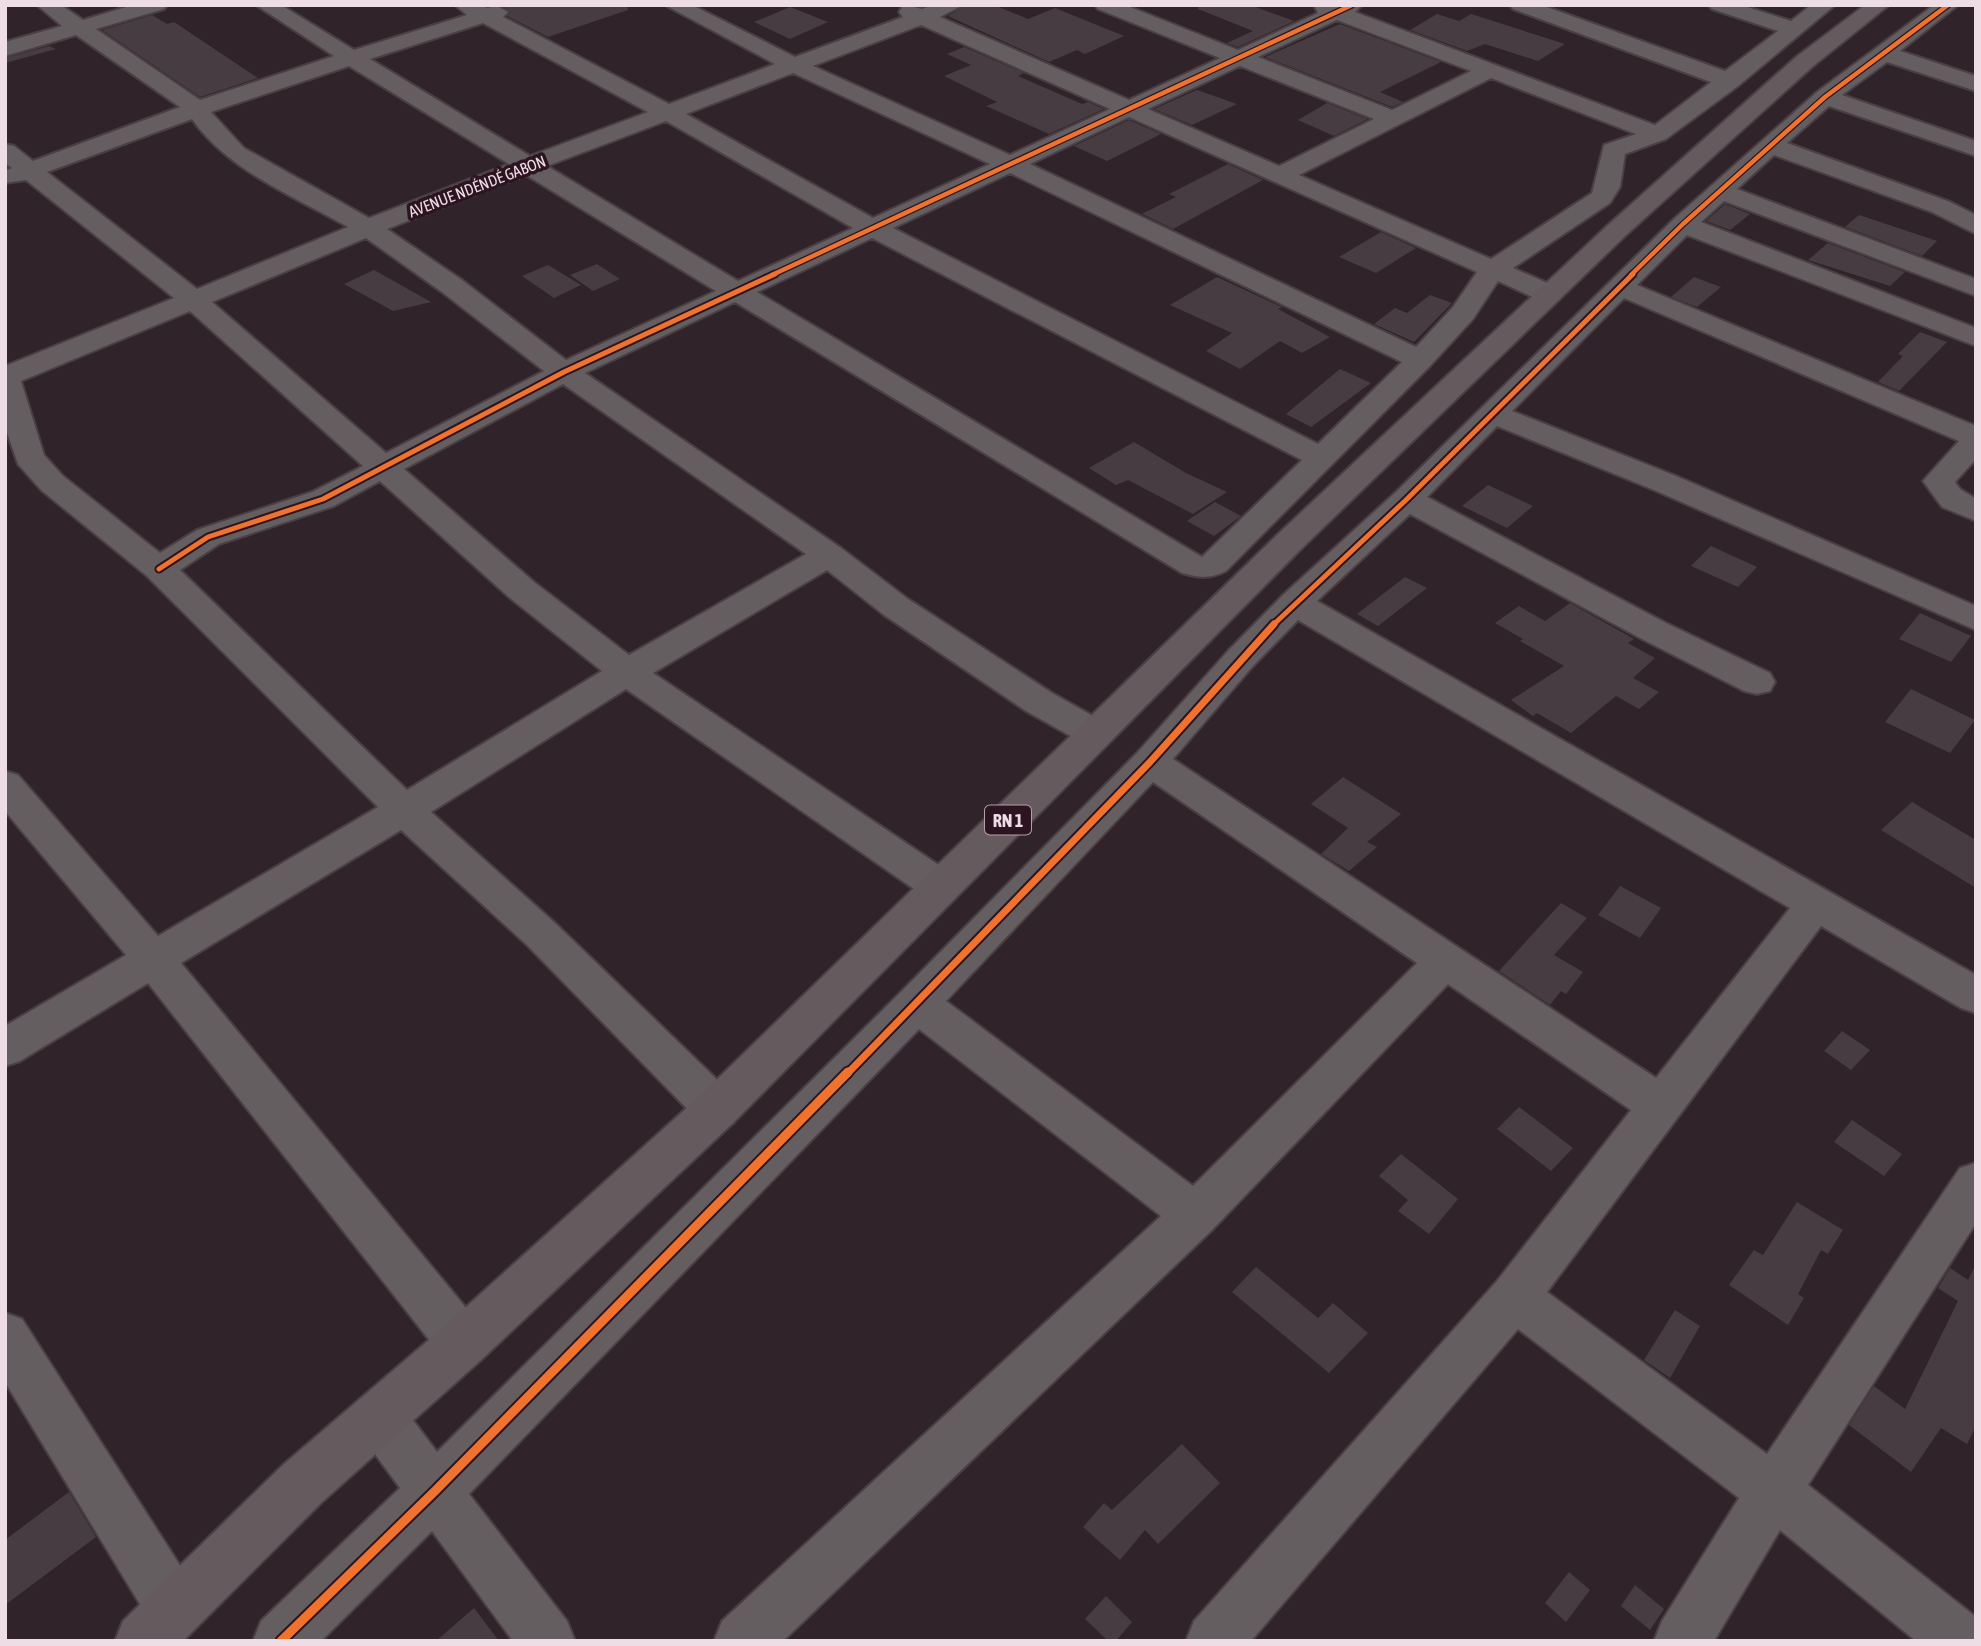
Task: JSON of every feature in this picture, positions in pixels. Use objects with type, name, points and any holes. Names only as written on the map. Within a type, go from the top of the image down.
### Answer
[{"type":"highway","name":"RN 1","points":[[159,1625],[303,1483],[463,1343],[717,1109],[1288,543],[1549,295],[1758,102],[1879,5]]},
{"type":"street","points":[[47,5],[197,109],[215,134],[235,153],[368,228],[452,286],[565,372],[829,555],[896,607],[1039,702],[1096,734]]},
{"type":"street","points":[[5,49],[157,5]]},
{"type":"street","points":[[267,5],[1194,566],[1206,568],[1214,564],[1420,360],[1463,313],[1492,270],[1601,198],[1608,187],[1613,150],[1658,134],[1825,5]]},
{"type":"street","points":[[14,166],[197,109],[350,57],[476,10],[519,5]]},
{"type":"street","points":[[675,5],[795,66],[1010,164],[1420,360]]},
{"type":"street","points":[[895,5],[1549,295]]},
{"type":"street","name":"AVENUE NDÉNDÉ GABON","points":[[6,376],[368,228],[953,5]]},
{"type":"street","points":[[1105,5],[1238,60],[1393,118]]},
{"type":"street","points":[[1520,5],[1730,81]]},
{"type":"street","points":[[1719,5],[1793,29]]},
{"type":"street","points":[[159,569],[208,537],[323,499],[565,372],[1238,60],[1336,8],[1658,134]]},
{"type":"street","points":[[476,10],[872,228],[1320,457]]},
{"type":"street","points":[[281,1641],[435,1491],[917,1003],[1150,762],[1240,659],[1295,603],[1407,499],[1683,224],[1825,97],[1883,53],[1953,10]]},
{"type":"street","points":[[1883,53],[1976,84]]},
{"type":"street","points":[[1279,175],[1490,70]]},
{"type":"street","points":[[1825,97],[1976,149]]},
{"type":"street","points":[[1772,146],[1941,208],[1976,226]]},
{"type":"street","points":[[14,166],[194,300],[522,590],[626,672],[941,887]]},
{"type":"street","points":[[1720,191],[1976,288]]},
{"type":"street","points":[[1683,224],[1976,338]]},
{"type":"street","points":[[1620,287],[1976,439],[1939,481],[1942,492],[1952,500],[1976,511]]},
{"type":"street","points":[[6,376],[29,457],[52,483],[159,569],[404,810],[541,934],[717,1109]]},
{"type":"street","points":[[1491,413],[1678,488],[1976,619]]},
{"type":"street","points":[[1407,499],[1654,631],[1757,682]]},
{"type":"street","points":[[5,1048],[404,810],[626,672],[829,555]]},
{"type":"street","points":[[1295,603],[1976,996]]},
{"type":"street","points":[[1150,762],[1660,1105]]},
{"type":"street","points":[[5,785],[152,958],[463,1343]]},
{"type":"street","points":[[1214,1641],[1514,1297],[1816,903]]},
{"type":"street","points":[[742,1641],[1195,1215],[1446,960]]},
{"type":"street","points":[[917,1003],[1195,1215]]},
{"type":"street","points":[[1682,1641],[1773,1491],[1976,1183]]},
{"type":"street","points":[[1514,1297],[1773,1491],[1961,1641]]},
{"type":"street","points":[[5,1336],[159,1625]]},
{"type":"street","points":[[379,1417],[547,1641]]},
{"type":"building","points":[[501,5],[627,5],[628,10],[548,37],[507,16],[511,12]]},
{"type":"building","points":[[966,5],[994,5],[1028,19],[1055,8],[1124,36],[1085,54],[1077,50],[1049,62],[948,16]]},
{"type":"building","points":[[1199,5],[1250,5],[1294,21],[1238,47],[1227,43],[1253,31],[1198,9]]},
{"type":"building","points":[[790,7],[828,22],[790,39],[754,22]]},
{"type":"building","points":[[1437,14],[1459,21],[1471,14],[1565,44],[1538,61],[1485,44],[1467,51],[1410,30]]},
{"type":"building","points":[[152,15],[167,24],[174,22],[258,78],[200,97],[102,30]]},
{"type":"building","points":[[1340,24],[1441,62],[1380,92],[1403,102],[1392,107],[1265,57]]},
{"type":"building","points":[[49,46],[56,49],[5,63],[5,58]]},
{"type":"building","points":[[964,47],[1024,73],[1018,76],[1082,104],[1088,102],[1104,109],[1049,134],[986,106],[997,102],[944,76],[971,65],[947,54]]},
{"type":"building","points":[[1197,90],[1237,104],[1192,125],[1154,109]]},
{"type":"building","points":[[1327,103],[1368,119],[1334,136],[1298,120]]},
{"type":"building","points":[[1129,120],[1161,134],[1107,161],[1074,146]]},
{"type":"building","points":[[1228,164],[1263,180],[1173,229],[1142,214],[1176,197],[1169,194]]},
{"type":"building","points":[[1725,204],[1750,214],[1730,230],[1706,221]]},
{"type":"building","points":[[1859,215],[1937,241],[1922,256],[1845,227]]},
{"type":"building","points":[[1381,232],[1416,248],[1376,273],[1339,257]]},
{"type":"building","points":[[1828,243],[1905,272],[1890,286],[1808,260]]},
{"type":"building","points":[[597,264],[620,279],[593,291],[570,275]]},
{"type":"building","points":[[548,265],[581,285],[554,298],[522,276]]},
{"type":"building","points":[[374,270],[431,302],[393,311],[344,284]]},
{"type":"building","points":[[1217,277],[1282,307],[1278,309],[1330,337],[1302,353],[1280,341],[1240,369],[1206,351],[1232,333],[1170,305]]},
{"type":"building","points":[[1694,277],[1721,287],[1697,307],[1671,297]]},
{"type":"building","points":[[1430,295],[1452,303],[1414,342],[1374,324],[1395,308],[1407,313]]},
{"type":"building","points":[[1920,332],[1947,342],[1899,391],[1878,382],[1903,356],[1898,354]]},
{"type":"building","points":[[1340,369],[1371,383],[1311,427],[1286,414]]},
{"type":"building","points":[[1134,442],[1186,473],[1227,492],[1193,514],[1128,480],[1116,485],[1089,468]]},
{"type":"building","points":[[1488,485],[1533,506],[1507,528],[1462,506]]},
{"type":"building","points":[[1215,502],[1241,516],[1214,536],[1187,521]]},
{"type":"building","points":[[1711,546],[1757,567],[1738,587],[1691,566]]},
{"type":"building","points":[[1405,577],[1427,588],[1378,626],[1357,614]]},
{"type":"building","points":[[1570,603],[1634,639],[1628,643],[1655,658],[1633,678],[1659,692],[1639,709],[1616,696],[1571,733],[1537,713],[1533,716],[1511,700],[1564,666],[1495,623],[1519,606],[1545,621]]},
{"type":"building","points":[[1920,613],[1971,636],[1951,662],[1899,639]]},
{"type":"building","points":[[1911,689],[1975,720],[1950,753],[1885,722]]},
{"type":"building","points":[[1343,777],[1401,814],[1367,842],[1377,847],[1349,871],[1321,854],[1348,828],[1311,804]]},
{"type":"building","points":[[1912,802],[1976,840],[1976,888],[1881,830]]},
{"type":"building","points":[[1620,886],[1661,908],[1640,938],[1598,915]]},
{"type":"building","points":[[1561,903],[1587,918],[1554,955],[1583,972],[1566,994],[1561,991],[1550,1005],[1499,971]]},
{"type":"building","points":[[1842,1031],[1870,1050],[1851,1070],[1824,1051]]},
{"type":"building","points":[[1519,1107],[1573,1148],[1551,1171],[1497,1129]]},
{"type":"building","points":[[1852,1120],[1902,1154],[1884,1176],[1834,1142]]},
{"type":"building","points":[[1401,1154],[1458,1199],[1429,1234],[1398,1211],[1408,1200],[1379,1176]]},
{"type":"building","points":[[1797,1202],[1843,1230],[1828,1254],[1821,1250],[1798,1294],[1804,1298],[1788,1325],[1729,1285],[1754,1250],[1763,1255]]},
{"type":"building","points":[[1976,1264],[1976,1426],[1967,1444],[1941,1428],[1911,1472],[1849,1425],[1874,1386],[1905,1409],[1958,1301],[1938,1288],[1950,1268],[1968,1280]]},
{"type":"building","points":[[1256,1267],[1318,1318],[1333,1303],[1368,1333],[1329,1373],[1232,1292]]},
{"type":"building","points":[[1675,1310],[1700,1326],[1670,1378],[1644,1360]]},
{"type":"building","points":[[1182,1444],[1220,1483],[1158,1544],[1145,1530],[1120,1560],[1083,1527],[1104,1503],[1112,1510]]},
{"type":"building","points":[[69,1492],[96,1537],[5,1605],[5,1540]]},
{"type":"building","points":[[1569,1572],[1590,1590],[1566,1622],[1545,1603]]},
{"type":"building","points":[[1635,1585],[1664,1609],[1650,1630],[1621,1606]]},
{"type":"building","points":[[1106,1596],[1132,1622],[1116,1641],[1108,1641],[1085,1619]]},
{"type":"building","points":[[474,1608],[499,1641],[436,1641]]},
{"type":"cycle path","points":[[159,569],[208,537],[323,499],[564,372],[1352,5]]},
{"type":"cycle path","points":[[281,1641],[435,1491],[917,1003],[1150,762],[1240,659],[1295,603],[1407,499],[1683,224],[1825,97],[1948,5]]}]
